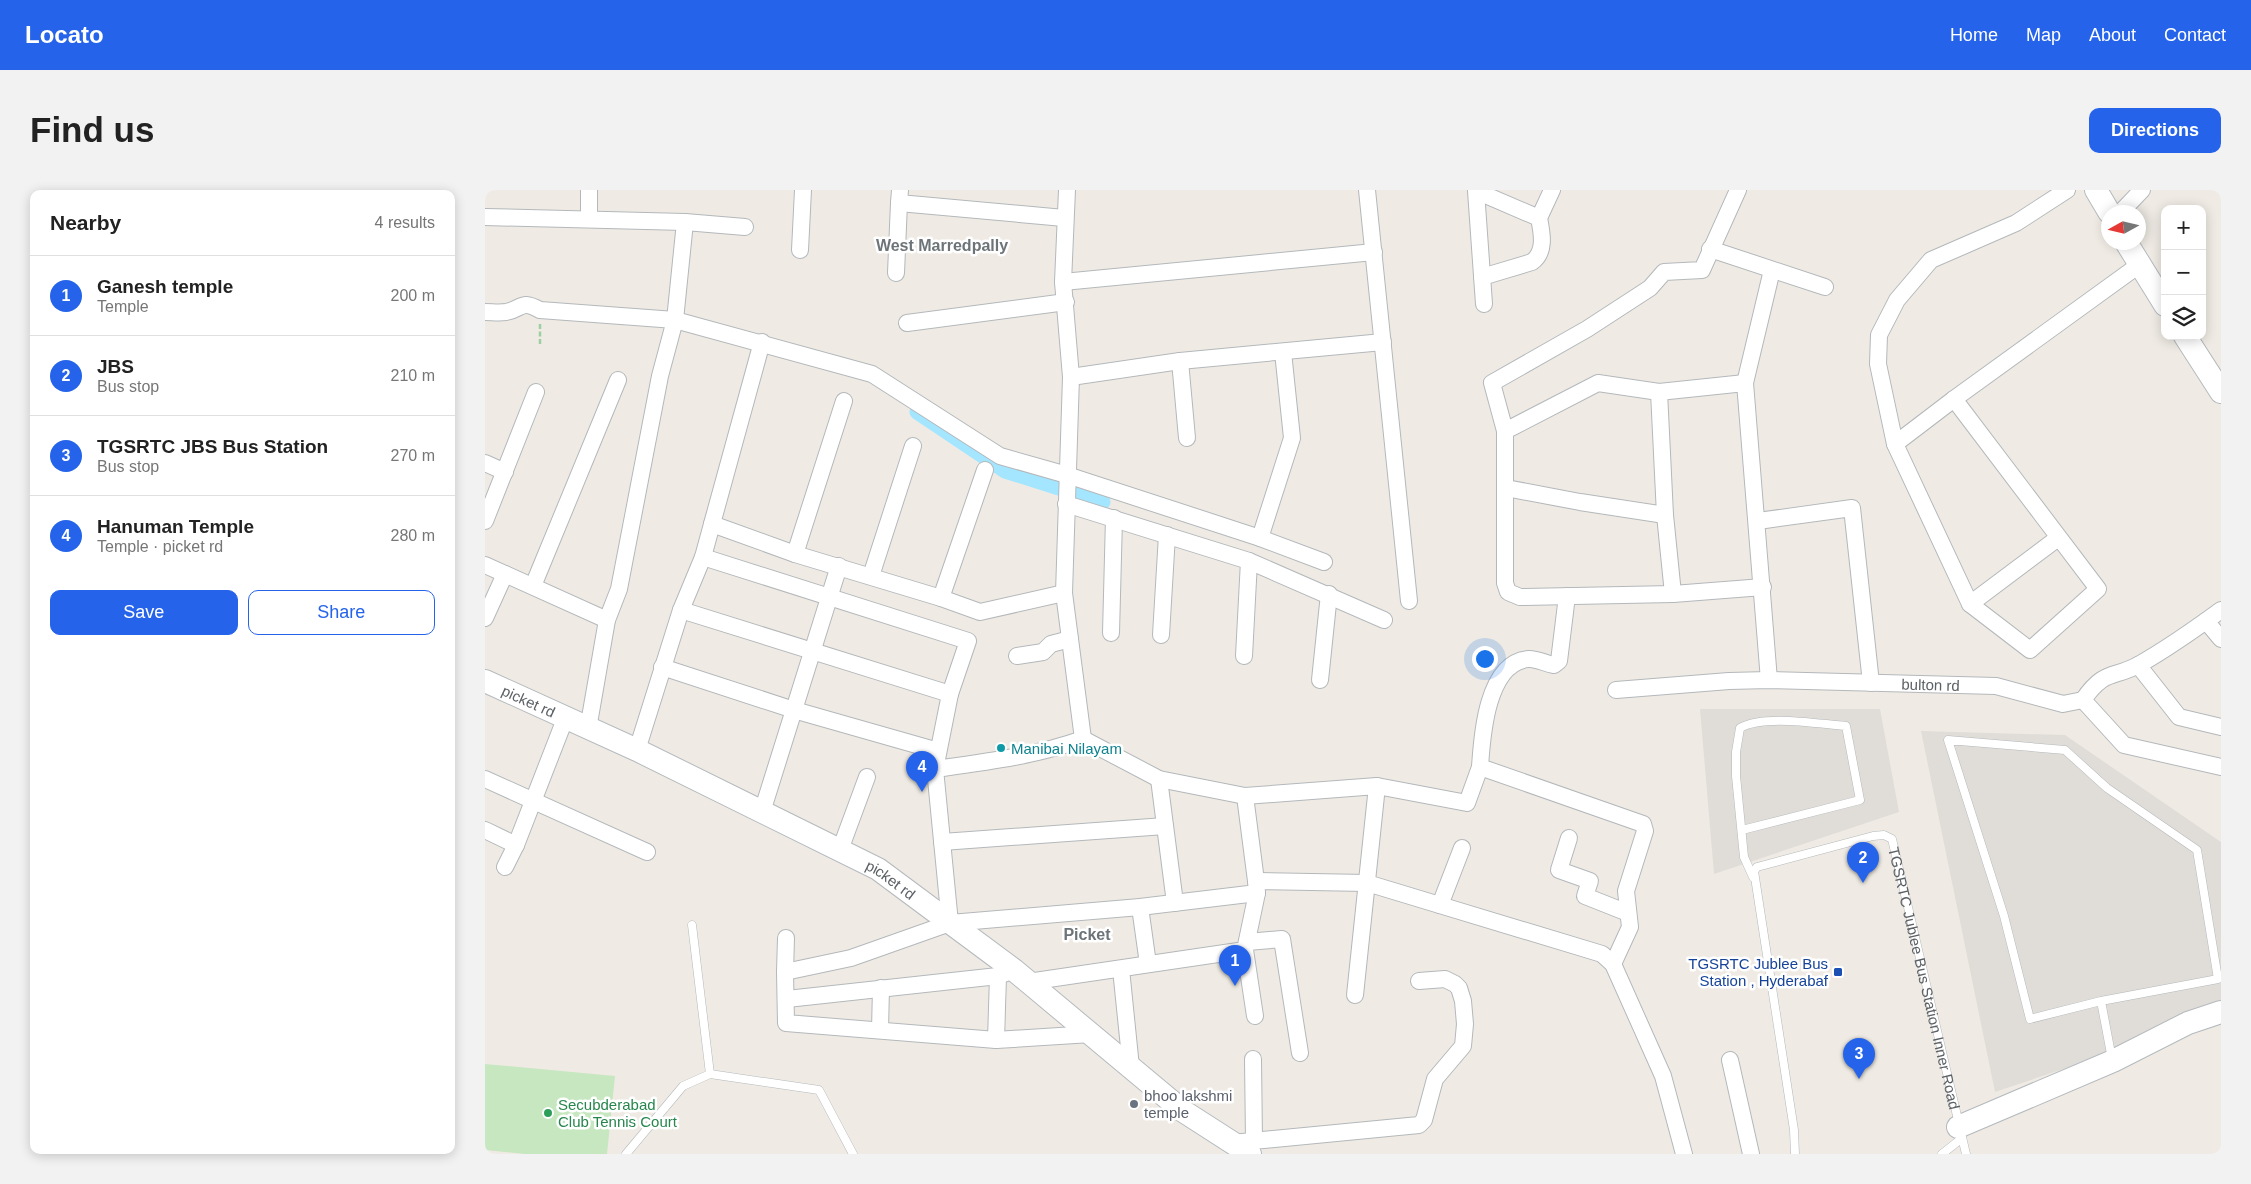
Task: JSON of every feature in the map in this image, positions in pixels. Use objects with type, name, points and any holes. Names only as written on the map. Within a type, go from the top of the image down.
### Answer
[{"type":"street","points":[[589,190],[589,219]]},
{"type":"street","points":[[801,250],[803,190]]},
{"type":"street","points":[[1067,190],[1064,218],[1063,282],[1071,377],[1064,593],[1083,739]]},
{"type":"street","points":[[1367,190],[1409,601]]},
{"type":"street","points":[[1483,278],[1532,262],[1539,257],[1541,249],[1539,218],[1552,190]]},
{"type":"street","points":[[1738,190],[1702,270],[1664,272],[1650,288],[1587,329],[1492,383],[1505,431],[1505,584],[1508,592],[1520,597],[1673,594],[1763,587]]},
{"type":"street","points":[[1953,399],[2098,589],[2030,650],[1970,604],[1895,444],[1878,364],[1879,335],[1897,300],[1931,260],[2016,223],[2067,190]]},
{"type":"street","points":[[2096,190],[2105,205]]},
{"type":"street","points":[[2128,205],[2142,190]]},
{"type":"street","points":[[1484,304],[1476,191],[1539,218]]},
{"type":"street","points":[[896,273],[900,196],[1064,218]]},
{"type":"street","points":[[485,217],[695,223],[745,227]]},
{"type":"street","points":[[588,729],[607,620],[619,589],[660,376],[675,320],[695,223]]},
{"type":"street","points":[[1710,249],[1825,287]]},
{"type":"street","points":[[2131,250],[2161,299]]},
{"type":"street","points":[[1063,282],[1374,252]]},
{"type":"street","points":[[1895,444],[1953,399],[2139,265]]},
{"type":"street","points":[[1769,680],[1758,521],[1745,383],[1772,270]]},
{"type":"street","points":[[907,323],[1066,302]]},
{"type":"street","points":[[485,312],[507,312],[523,304],[530,304],[540,310],[675,320],[761,348],[873,374],[1000,456],[1066,490],[1114,518],[1249,561],[1329,594],[1384,620]]},
{"type":"street","points":[[2188,340],[2221,392]]},
{"type":"street","points":[[1071,377],[1180,361],[1383,342]]},
{"type":"street","points":[[637,750],[681,610],[703,557],[761,348]]},
{"type":"street","points":[[1260,538],[1292,438],[1283,352]]},
{"type":"street","points":[[1180,361],[1187,438]]},
{"type":"street","points":[[533,586],[618,380]]},
{"type":"street","points":[[1505,431],[1598,383],[1659,392],[1745,383]]},
{"type":"street","points":[[485,521],[536,392]]},
{"type":"street","points":[[1659,392],[1665,515],[1673,594]]},
{"type":"street","points":[[795,554],[844,401]]},
{"type":"street","points":[[871,576],[913,446]]},
{"type":"street","points":[[485,463],[505,472]]},
{"type":"street","points":[[941,598],[985,470]]},
{"type":"street","points":[[1506,488],[1665,515]]},
{"type":"street","points":[[1066,490],[1260,538],[1324,562]]},
{"type":"street","points":[[1758,521],[1852,508],[1871,683]]},
{"type":"street","points":[[1111,633],[1114,518]]},
{"type":"street","points":[[712,524],[795,554],[871,576],[980,612],[1064,593]]},
{"type":"street","points":[[1161,635],[1167,534]]},
{"type":"street","points":[[1970,604],[2058,538]]},
{"type":"street","points":[[703,557],[968,641],[950,694],[935,768],[950,923]]},
{"type":"street","points":[[1244,656],[1249,561]]},
{"type":"street","points":[[485,565],[607,620]]},
{"type":"street","points":[[762,812],[839,566]]},
{"type":"street","points":[[485,618],[505,574]]},
{"type":"street","points":[[1319,680],[1329,594]]},
{"type":"street","points":[[935,768],[1010,759],[1053,750],[1083,739],[1159,779],[1245,796],[1377,786],[1467,803],[1480,767],[1488,706],[1500,677],[1509,666],[1529,658],[1554,665],[1559,661],[1567,596]]},
{"type":"street","points":[[681,610],[950,694]]},
{"type":"street","points":[[2221,610],[2138,665],[2107,675],[2093,686],[2083,700],[2124,745],[2221,766]]},
{"type":"street","points":[[2206,621],[2221,639]]},
{"type":"street","points":[[1017,656],[1043,652],[1051,644],[1070,639]]},
{"type":"street","points":[[2138,665],[2179,717],[2221,727]]},
{"type":"street","points":[[662,667],[793,710],[938,751]]},
{"type":"street","name":"bulton rd","points":[[1616,690],[1729,681],[1769,680],[1996,686],[2063,704],[2083,700]]},
{"type":"street","name":"picket rd","points":[[485,681],[565,719],[637,750],[878,869],[950,923],[1013,976],[1091,1034],[1183,1112],[1245,1146]]},
{"type":"street","points":[[505,867],[534,801],[565,719]]},
{"type":"street","points":[[1480,767],[1643,824],[1645,832],[1627,891],[1629,927],[1613,964]]},
{"type":"street","points":[[840,850],[867,778]]},
{"type":"street","points":[[485,779],[647,852]]},
{"type":"street","points":[[1159,779],[1175,903]]},
{"type":"street","points":[[1355,995],[1377,786]]},
{"type":"street","points":[[1245,796],[1257,887],[1246,946],[1255,1016]]},
{"type":"street","points":[[942,842],[1165,826]]},
{"type":"street","points":[[485,830],[516,845]]},
{"type":"street","points":[[1569,838],[1559,870],[1591,882],[1585,896],[1628,913]]},
{"type":"street","points":[[1440,904],[1462,848]]},
{"type":"street","points":[[785,972],[851,958],[950,923],[1175,903],[1257,887],[1367,883],[1602,954],[1613,964],[1663,1076],[1684,1154]]},
{"type":"street","points":[[1140,907],[1148,964]]},
{"type":"street","points":[[787,938],[785,972],[786,1023],[996,1040],[1091,1034]]},
{"type":"street","points":[[787,999],[1013,976],[1121,969],[1282,939],[1299,1053]]},
{"type":"street","points":[[1121,969],[1131,1067]]},
{"type":"street","points":[[996,1040],[1013,976]]},
{"type":"street","points":[[1253,1059],[1245,1146],[1419,1125],[1424,1120],[1435,1079],[1463,1046],[1465,1024],[1463,1002],[1459,988],[1455,984],[1445,979],[1419,981]]},
{"type":"street","points":[[880,1030],[881,988]]},
{"type":"street","name":"TGSRTC Jublee Bus Station Inner Road","points":[[1960,1133],[2113,1061],[2187,1023],[2221,1012]]},
{"type":"street","points":[[1730,1060],[1751,1154]]},
{"type":"lane","points":[[1742,830],[1860,800],[1846,726],[1765,721],[1749,723],[1740,728],[1736,752],[1736,776],[1744,857],[1753,878],[1794,1130],[1795,1154]]},
{"type":"lane","points":[[1948,740],[2065,750],[2107,788],[2197,850],[2218,979],[2101,1001],[2031,1019],[2004,916],[1948,740]]},
{"type":"lane","name":"TGSRTC Jublee Bus Station Inner Road","points":[[1753,878],[1757,867],[1873,836],[1884,835],[1892,839],[1965,1154]]},
{"type":"lane","points":[[693,925],[710,1074]]},
{"type":"lane","points":[[2101,1001],[2113,1061]]},
{"type":"lane","points":[[626,1154],[683,1086],[710,1074],[819,1090],[853,1154]]},
{"type":"lane","name":"TGSRTC Jublee Bus Station Inner Road","points":[[1942,1154],[1960,1133]]},
{"type":"path","points":[[540,310],[540,345]]},
{"type":"shaded area","points":[[1700,709],[1880,709],[1899,812],[1714,874]]},
{"type":"shaded area","points":[[1921,731],[2065,735],[2221,842],[2221,1016],[1995,1092]]},
{"type":"green space","name":"Secubderabad Club Tennis Court","points":[[485,1064],[615,1076],[607,1154],[525,1154],[485,1150]]},
{"type":"waterway","points":[[917,412],[1005,471],[1103,502]]},
{"type":"place","name":"Manibai Nilayam","points":[[1001,748]]},
{"type":"place","name":"Hanuman Temple","points":[[922,792]]},
{"type":"place","name":"JBS","points":[[1863,883]]},
{"type":"place","name":"TGSRTC Jublee Bus Station , Hyderabaf","points":[[1838,972]]},
{"type":"place","name":"Ganesh temple","points":[[1235,986]]},
{"type":"place","name":"TGSRTC JBS Bus Station","points":[[1859,1079]]},
{"type":"place","name":"bhoo lakshmi temple","points":[[1134,1104]]},
{"type":"place","name":"Secubderabad Club Tennis Court","points":[[548,1113]]},
{"type":"district","name":"West Marredpally","points":[[942,245]]},
{"type":"district","name":"Picket","points":[[1087,934]]}]
